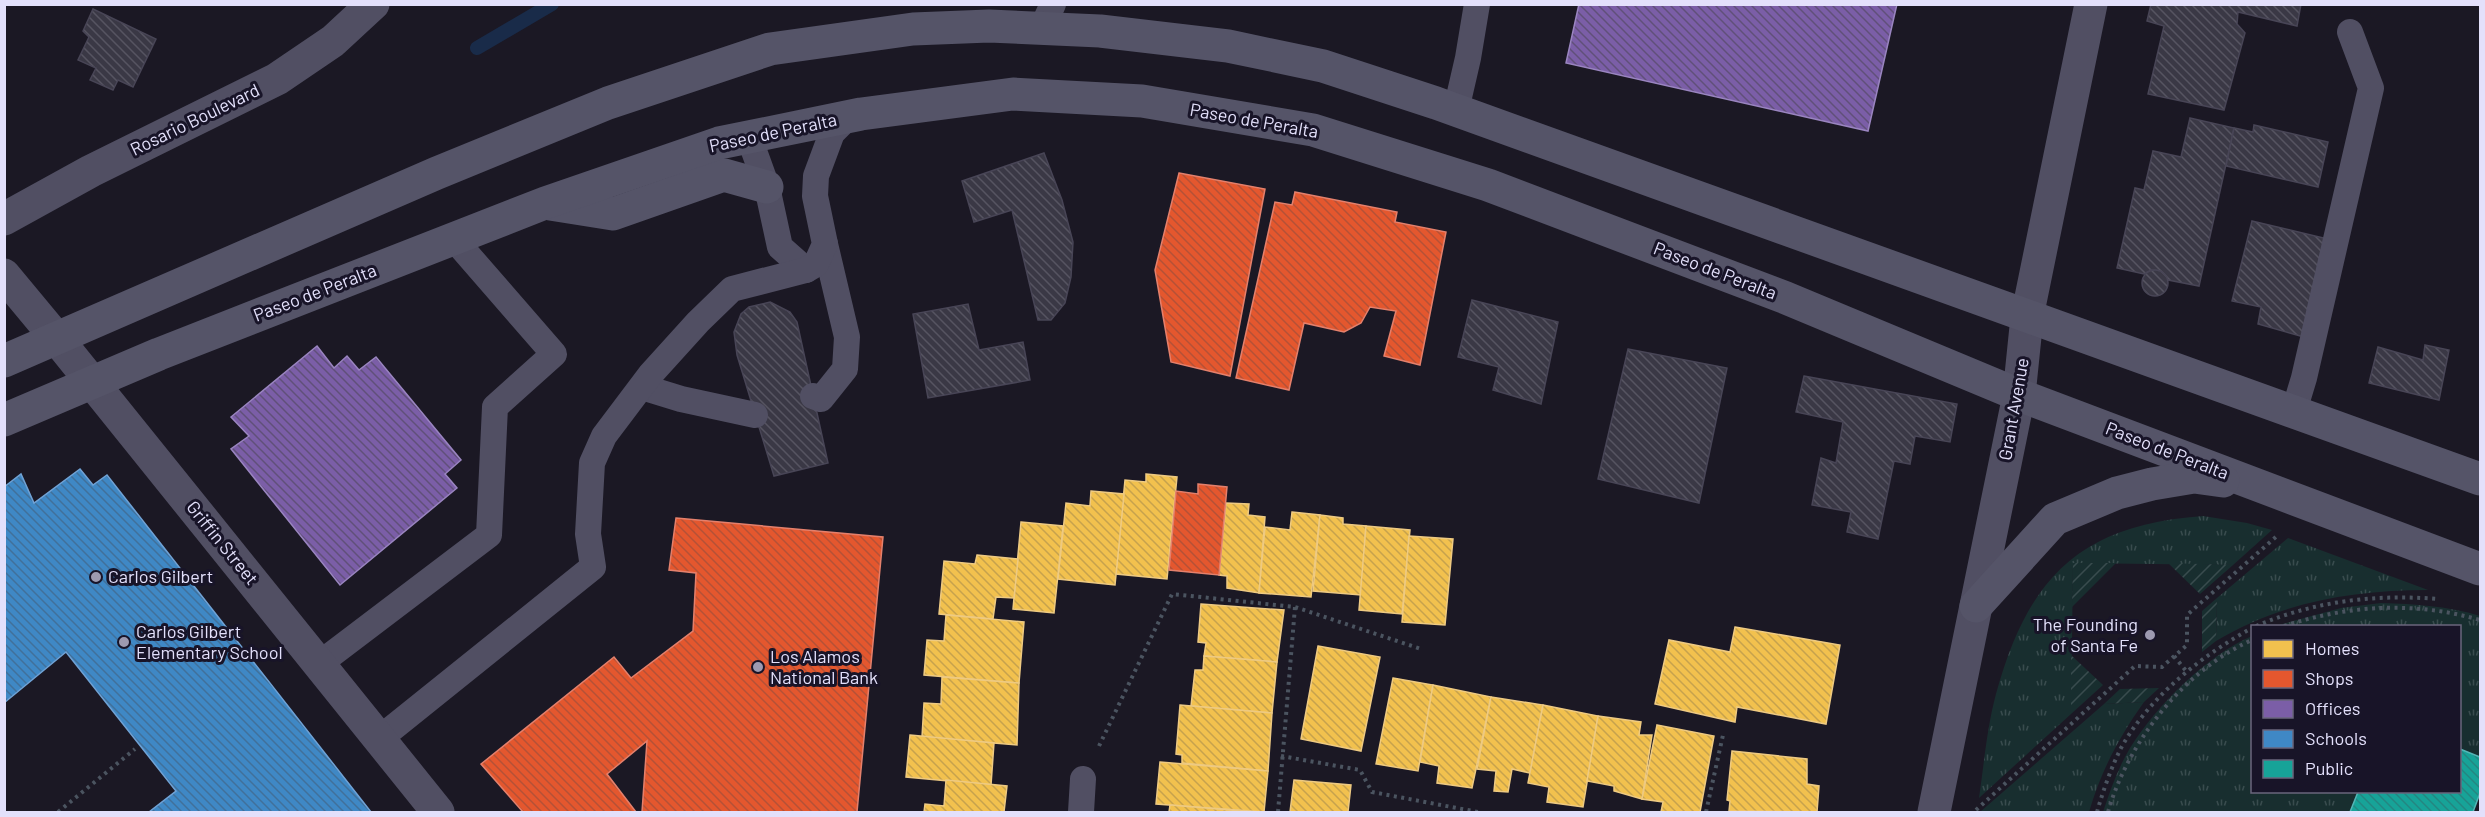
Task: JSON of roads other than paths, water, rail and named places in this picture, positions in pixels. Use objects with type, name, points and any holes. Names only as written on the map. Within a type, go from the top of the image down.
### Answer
[{"type":"main road","points":[[4,361],[57,340],[426,178],[608,103],[770,49],[913,29],[989,26],[1048,16],[1100,31],[1228,46],[1323,66],[1456,110],[2481,479]]},
{"type":"main road","name":"Paseo de Peralta","points":[[4,420],[92,382],[545,203],[718,142],[849,116],[1013,94],[1142,101],[1313,130],[1488,185],[1786,298],[2019,395],[2481,569]]},
{"type":"main road","points":[[545,203],[613,214],[724,175],[767,187]]},
{"type":"main road","points":[[1976,606],[2055,519],[2117,493],[2194,477],[2259,485]]},
{"type":"street","name":"Rosario Boulevard","points":[[4,219],[91,171],[278,79],[333,41],[373,4]]},
{"type":"street","name":"Grant Avenue","points":[[1934,813],[2019,395],[2027,316],[2091,4]]},
{"type":"street","name":"Griffin Street","points":[[4,275],[438,813]]},
{"type":"lane","points":[[1456,110],[1477,4]]},
{"type":"lane","points":[[2294,411],[2304,378],[2371,88],[2350,32]]},
{"type":"lane","points":[[813,396],[820,399],[845,369],[847,337],[815,196],[816,176],[832,133],[849,116]]},
{"type":"lane","points":[[749,136],[767,187],[780,247],[806,270]]},
{"type":"lane","points":[[319,664],[489,535],[495,407],[554,354],[454,239]]},
{"type":"lane","points":[[379,739],[593,567],[588,534],[592,463],[604,436],[642,387],[698,322],[732,289],[806,270],[816,264],[825,244]]},
{"type":"lane","points":[[642,387],[705,405],[755,415]]},
{"type":"lane","points":[[1081,813],[1083,779]]},
{"type":"waterway","points":[[477,48],[552,4]]},
{"type":"place","name":"Carlos Gilbert","points":[[96,577]]},
{"type":"place","name":"The Founding of Santa Fe","points":[[2150,635]]},
{"type":"place","name":"Carlos Gilbert Elementary School","points":[[124,642]]},
{"type":"place","name":"Los Alamos National Bank","points":[[758,667]]}]
